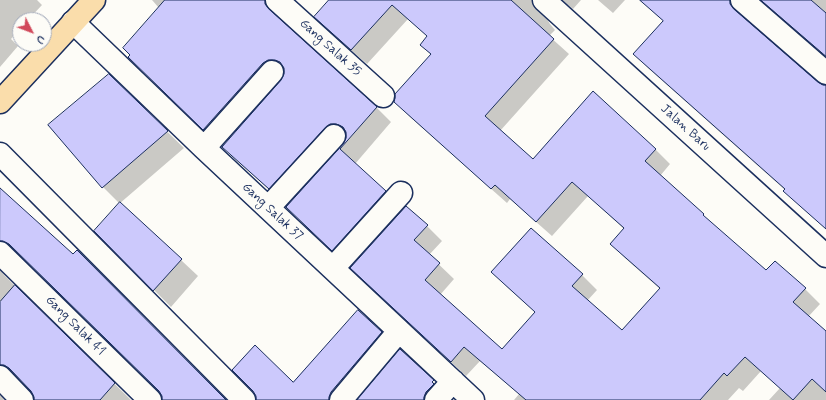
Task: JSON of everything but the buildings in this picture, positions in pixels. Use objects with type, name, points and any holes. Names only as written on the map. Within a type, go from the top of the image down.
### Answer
[{"type":"main road","points":[[1,98],[94,0]]},
{"type":"street","name":"Gang Salak 35","points":[[277,0],[383,96]]},
{"type":"street","name":"Jalan Baru","points":[[544,0],[826,256]]},
{"type":"street","points":[[742,0],[826,73]]},
{"type":"street","name":"Gang Salak 37","points":[[74,22],[204,148],[473,400]]},
{"type":"street","points":[[204,148],[272,72]]},
{"type":"street","points":[[268,208],[279,194],[334,136]]},
{"type":"street","points":[[0,154],[244,400]]},
{"type":"street","points":[[333,268],[401,193]]},
{"type":"street","name":"Gang Salak 41","points":[[0,253],[150,400]]},
{"type":"street","points":[[341,400],[399,331]]},
{"type":"street","points":[[0,377],[22,400]]},
{"type":"street","points":[[436,400],[452,381]]}]
